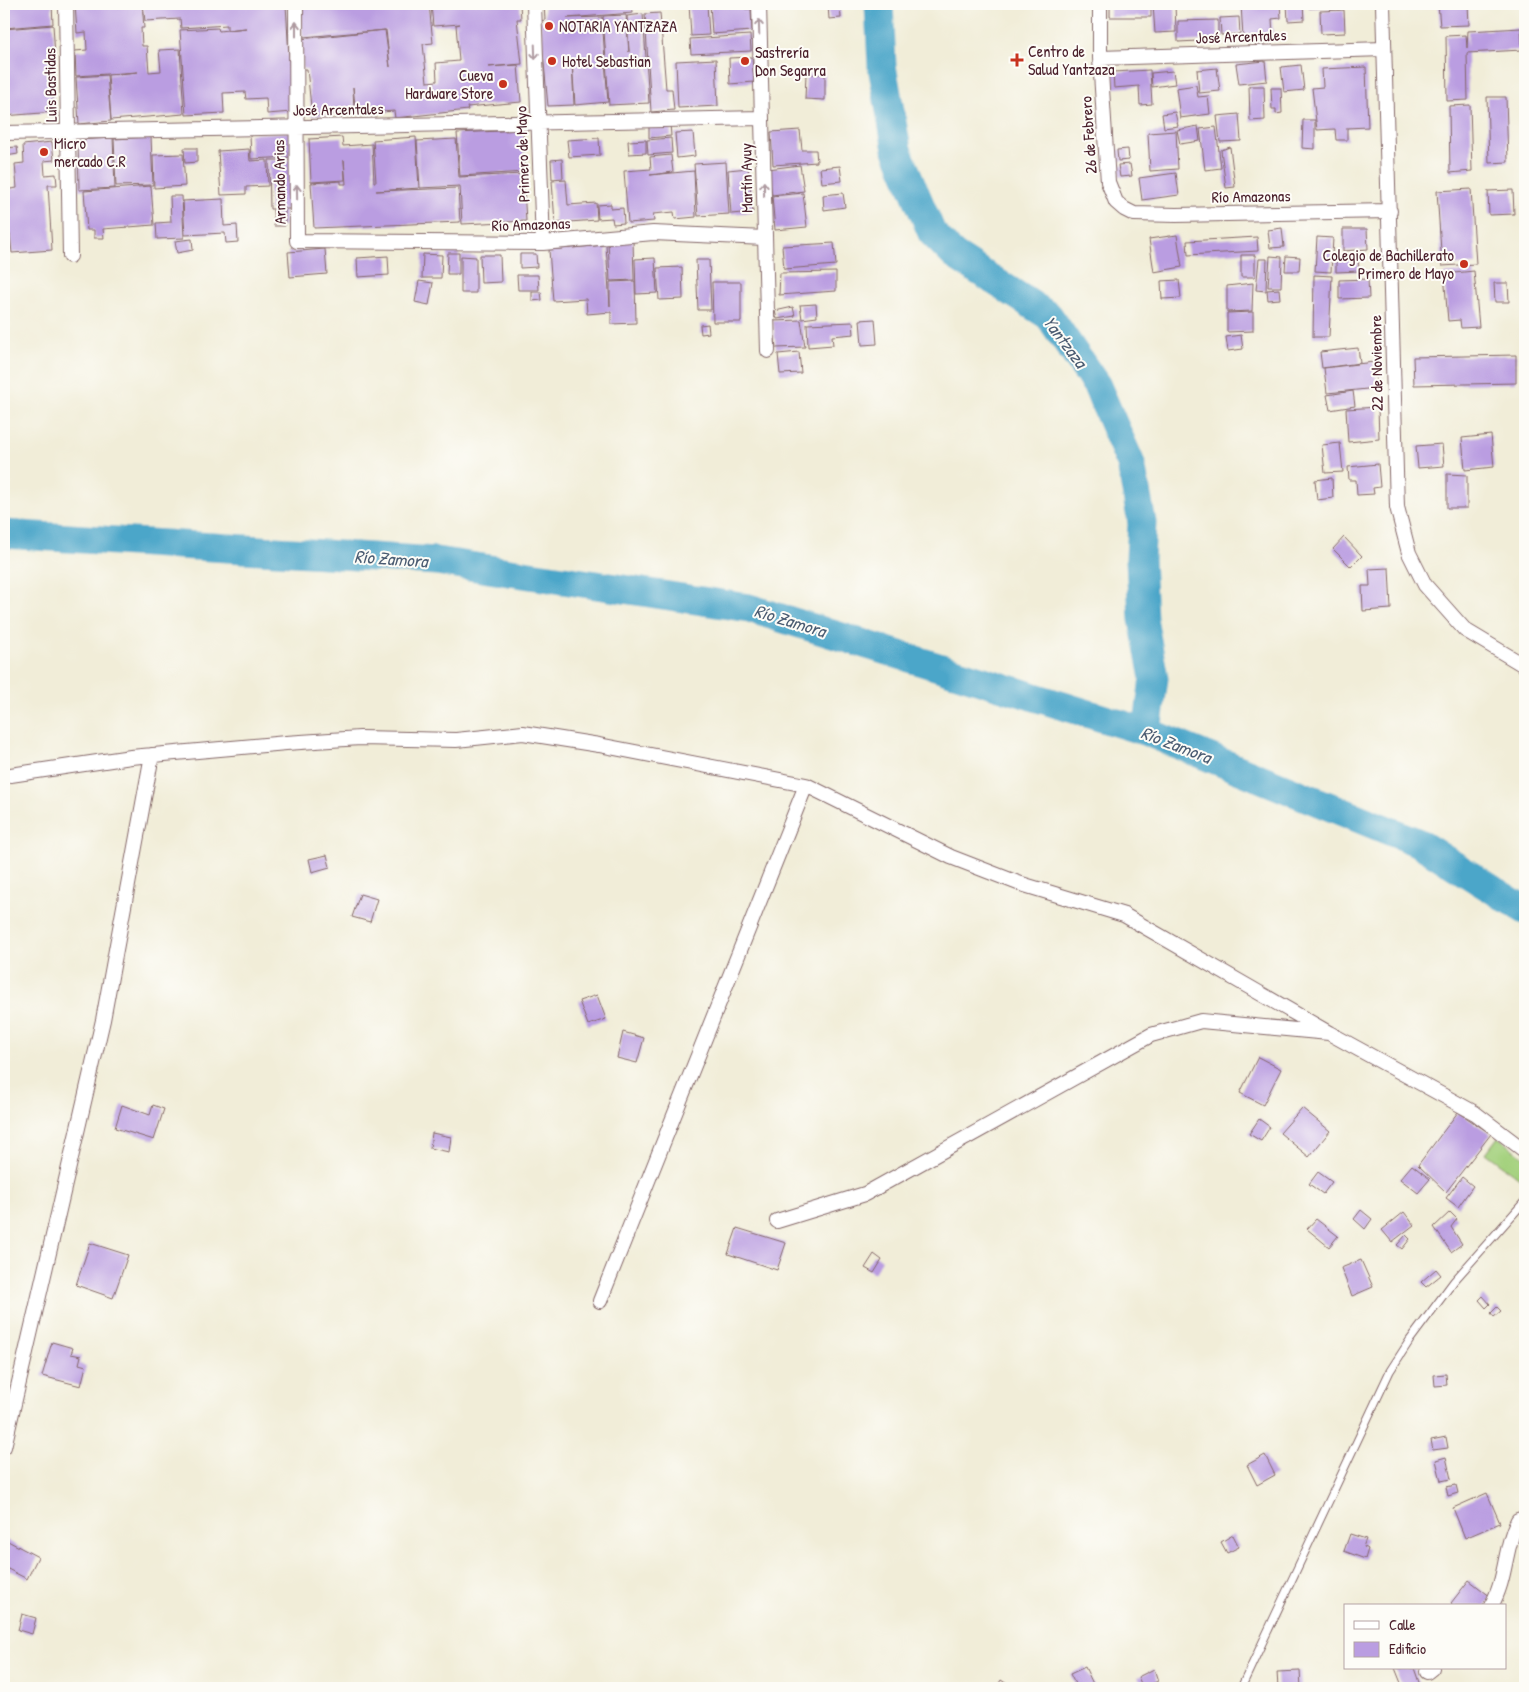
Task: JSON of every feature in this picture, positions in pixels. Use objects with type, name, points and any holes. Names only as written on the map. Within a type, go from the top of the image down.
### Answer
[{"type":"street","name":"Luis Bastidas","points":[[66,4],[70,256]]},
{"type":"street","name":"Armando Arias","points":[[296,4],[297,241]]},
{"type":"street","name":"Primero de Mayo","points":[[534,4],[543,243]]},
{"type":"street","name":"Martín Ayuy","points":[[759,4],[768,351]]},
{"type":"street","name":"26 de Febrero","points":[[1100,4],[1100,58],[1108,182],[1116,202]]},
{"type":"street","name":"22 de Noviembre","points":[[1383,4],[1397,507],[1409,553],[1425,585],[1464,630],[1525,666]]},
{"type":"street","name":"José Arcentales","points":[[1100,58],[1384,50]]},
{"type":"street","name":"José Arcentales","points":[[4,133],[762,118]]},
{"type":"street","name":"Río Amazonas","points":[[1116,202],[1134,214],[1390,211]]},
{"type":"street","name":"Río Amazonas","points":[[297,241],[543,243],[653,233],[765,238]]},
{"type":"street","points":[[4,776],[152,756],[360,738],[456,740],[523,733],[599,745],[806,785],[951,857],[1018,884],[1124,915],[1329,1033],[1474,1113],[1525,1150]]},
{"type":"street","points":[[4,1447],[103,1020],[152,756]]},
{"type":"street","points":[[600,1302],[806,785]]},
{"type":"street","points":[[777,1221],[865,1194],[1151,1035],[1202,1021],[1329,1033]]},
{"type":"street","points":[[1492,1604],[1500,1586],[1510,1535],[1518,1520],[1525,1518]]},
{"type":"lane","points":[[1241,1688],[1390,1371],[1415,1333],[1454,1281],[1525,1201]]},
{"type":"green space","points":[[1498,1137],[1525,1158],[1525,1182],[1486,1153]]},
{"type":"building","points":[[4,4],[52,4],[53,24],[4,28]]},
{"type":"building","points":[[75,4],[142,4],[144,28],[141,28],[142,46],[147,46],[149,72],[161,71],[159,50],[180,49],[184,114],[111,120],[108,75],[138,72],[76,76],[75,51],[87,50],[86,32],[77,33]]},
{"type":"building","points":[[143,4],[178,4],[179,9],[179,4],[286,4],[292,112],[267,114],[266,98],[246,99],[245,92],[223,93],[224,113],[186,115],[180,30],[218,28],[219,31],[246,28],[227,30],[227,25],[181,28],[180,19],[145,21]]},
{"type":"building","points":[[300,4],[429,4],[433,43],[423,44],[427,82],[437,81],[436,63],[459,61],[456,25],[460,24],[433,26],[431,4],[520,4],[521,19],[517,19],[522,64],[488,67],[518,65],[521,102],[467,107],[468,110],[395,118],[394,111],[356,114],[353,87],[354,112],[312,116],[307,69],[303,69],[300,39],[381,30],[303,37]],"holes":[[[385,30],[386,30],[390,67]]]},
{"type":"building","points":[[544,4],[632,4],[633,13],[567,18],[602,17],[608,102],[575,105],[572,61],[574,105],[548,106],[540,21],[545,20]]},
{"type":"building","points":[[689,4],[707,4],[709,35],[691,36]]},
{"type":"building","points":[[710,4],[745,4],[745,9],[751,9],[752,31],[712,34]]},
{"type":"building","points":[[840,4],[841,18],[829,19],[828,5]]},
{"type":"building","points":[[1110,4],[1151,4],[1151,17],[1110,17]]},
{"type":"building","points":[[1153,4],[1175,4],[1176,32],[1155,33]]},
{"type":"building","points":[[1241,4],[1280,4],[1281,18],[1272,19],[1273,36],[1243,38]]},
{"type":"building","points":[[1287,4],[1303,4],[1304,20],[1288,21]]},
{"type":"building","points":[[1309,4],[1337,4],[1337,7],[1309,8]]},
{"type":"building","points":[[1438,4],[1468,4],[1469,25],[1440,26]]},
{"type":"building","points":[[1344,10],[1345,33],[1321,34],[1320,11]]},
{"type":"building","points":[[660,13],[666,89],[672,89],[674,110],[651,112],[645,14]]},
{"type":"building","points":[[643,14],[649,103],[609,105],[603,16],[626,15],[629,52],[627,16]]},
{"type":"building","points":[[1239,17],[1240,34],[1221,35],[1220,18]]},
{"type":"building","points":[[1218,20],[1218,40],[1178,42],[1178,21]]},
{"type":"building","points":[[53,25],[55,56],[51,56],[51,71],[54,112],[4,116],[4,29]]},
{"type":"building","points":[[1521,28],[1522,50],[1467,53],[1468,100],[1447,101],[1446,36],[1466,35],[1467,48],[1468,31]]},
{"type":"building","points":[[750,35],[751,51],[691,54],[690,39]]},
{"type":"building","points":[[752,57],[754,82],[730,84],[729,58]]},
{"type":"building","points":[[716,59],[718,106],[678,108],[676,61]]},
{"type":"building","points":[[1265,61],[1267,81],[1239,84],[1236,64]]},
{"type":"building","points":[[1301,65],[1304,90],[1284,92],[1281,67]]},
{"type":"building","points":[[1366,67],[1368,127],[1347,128],[1347,140],[1336,140],[1335,129],[1317,130],[1312,88],[1323,87],[1322,69]]},
{"type":"building","points":[[1217,68],[1220,91],[1199,93],[1197,70]]},
{"type":"building","points":[[1150,70],[1152,104],[1140,105],[1139,86],[1114,88],[1113,72]]},
{"type":"building","points":[[1173,71],[1175,84],[1152,87],[1151,73]]},
{"type":"building","points":[[806,74],[825,74],[825,100],[805,99]]},
{"type":"building","points":[[107,75],[111,121],[79,124],[76,77]]},
{"type":"building","points":[[1196,85],[1198,97],[1208,96],[1210,114],[1180,118],[1176,88]]},
{"type":"building","points":[[1249,86],[1264,86],[1265,120],[1250,121]]},
{"type":"building","points":[[1271,88],[1281,88],[1282,113],[1276,114],[1276,109],[1272,109]]},
{"type":"building","points":[[1487,97],[1506,97],[1508,162],[1489,163]]},
{"type":"building","points":[[1470,105],[1472,171],[1450,173],[1449,106]]},
{"type":"building","points":[[1175,112],[1178,126],[1164,128],[1162,114]]},
{"type":"building","points":[[1239,114],[1241,141],[1220,142],[1217,116]]},
{"type":"building","points":[[1303,120],[1315,120],[1315,149],[1302,148]]},
{"type":"building","points":[[670,124],[671,136],[649,138],[649,126]]},
{"type":"building","points":[[1198,126],[1200,141],[1180,144],[1177,130]]},
{"type":"building","points":[[1216,127],[1221,168],[1205,170],[1200,129]]},
{"type":"building","points":[[523,130],[525,172],[460,176],[457,133]]},
{"type":"building","points":[[800,130],[802,150],[816,150],[817,162],[773,165],[771,132]]},
{"type":"building","points":[[1176,131],[1178,169],[1150,171],[1148,133]]},
{"type":"building","points":[[290,132],[291,157],[251,159],[250,134]]},
{"type":"building","points":[[693,132],[695,156],[677,158],[675,133]]},
{"type":"building","points":[[151,137],[153,185],[116,186],[114,139]]},
{"type":"building","points":[[342,137],[343,146],[372,144],[374,182],[376,182],[373,140],[416,137],[419,188],[376,191],[458,188],[460,222],[314,228],[311,183],[341,181],[341,184],[346,184],[344,160],[345,180],[311,182],[309,139]]},
{"type":"building","points":[[113,138],[115,188],[79,190],[78,140]]},
{"type":"building","points":[[599,138],[600,155],[569,157],[567,140]]},
{"type":"building","points":[[671,138],[672,153],[648,155],[647,140]]},
{"type":"building","points":[[456,139],[459,177],[523,174],[526,221],[462,224],[460,186],[420,188],[417,141]]},
{"type":"building","points":[[646,140],[646,153],[629,154],[628,141]]},
{"type":"building","points":[[52,142],[54,160],[44,161],[45,175],[56,174],[57,185],[48,185],[52,250],[12,253],[10,234],[4,235],[4,190],[17,188],[15,164],[24,163],[23,145]]},
{"type":"building","points":[[17,147],[18,154],[6,156],[5,148]]},
{"type":"building","points":[[1230,147],[1235,187],[1226,188],[1221,150]]},
{"type":"building","points":[[184,148],[197,148],[197,162],[185,163]]},
{"type":"building","points":[[249,149],[250,161],[267,160],[268,186],[246,187],[246,194],[221,195],[218,151]]},
{"type":"building","points":[[1128,149],[1129,160],[1118,161],[1117,150]]},
{"type":"building","points":[[183,154],[185,186],[154,188],[153,155]]},
{"type":"building","points":[[671,155],[673,172],[650,175],[694,171],[696,217],[675,219],[674,212],[653,214],[654,221],[628,223],[624,171],[651,169],[650,157]]},
{"type":"building","points":[[562,159],[563,178],[552,179],[551,160]]},
{"type":"building","points":[[269,160],[290,160],[291,209],[270,209]]},
{"type":"building","points":[[726,162],[729,214],[698,216],[694,164]]},
{"type":"building","points":[[1130,164],[1132,176],[1120,177],[1118,165]]},
{"type":"building","points":[[800,165],[804,191],[772,195],[768,169]]},
{"type":"building","points":[[840,166],[842,181],[822,183],[820,168]]},
{"type":"building","points":[[748,168],[753,212],[731,214],[728,170]]},
{"type":"building","points":[[1176,173],[1179,195],[1142,200],[1139,178]]},
{"type":"building","points":[[566,180],[568,205],[596,203],[597,220],[555,223],[552,181]]},
{"type":"building","points":[[151,186],[154,225],[103,229],[104,238],[94,238],[94,230],[87,230],[84,191]]},
{"type":"building","points":[[1471,189],[1476,264],[1442,266],[1437,191]]},
{"type":"building","points":[[1513,190],[1514,214],[1489,215],[1488,191]]},
{"type":"building","points":[[803,193],[807,227],[775,230],[772,196]]},
{"type":"building","points":[[843,193],[845,207],[824,210],[823,195]]},
{"type":"building","points":[[170,196],[182,196],[184,238],[157,239],[156,223],[171,222]]},
{"type":"building","points":[[223,199],[224,226],[237,225],[238,242],[226,243],[225,233],[185,235],[183,201]]},
{"type":"building","points":[[611,204],[611,209],[623,208],[624,223],[613,224],[612,218],[598,219],[597,205]]},
{"type":"building","points":[[273,210],[285,210],[285,226],[274,226]]},
{"type":"building","points":[[1282,228],[1284,247],[1270,248],[1268,230]]},
{"type":"building","points":[[1343,229],[1367,229],[1368,249],[1343,251]]},
{"type":"building","points":[[1177,235],[1182,267],[1154,272],[1149,239]]},
{"type":"building","points":[[1257,237],[1258,251],[1188,255],[1187,241]]},
{"type":"building","points":[[1317,237],[1333,238],[1331,272],[1315,271]]},
{"type":"building","points":[[192,239],[193,250],[177,253],[175,241]]},
{"type":"building","points":[[633,240],[634,280],[610,281],[608,241]]},
{"type":"building","points":[[834,243],[836,265],[784,269],[782,246]]},
{"type":"building","points":[[606,245],[610,306],[610,282],[635,281],[636,323],[611,324],[611,312],[587,314],[586,299],[553,301],[549,250]]},
{"type":"building","points":[[325,249],[327,274],[290,277],[288,252]]},
{"type":"building","points":[[448,253],[459,253],[459,274],[447,274]]},
{"type":"building","points":[[423,254],[442,255],[441,278],[422,278]]},
{"type":"building","points":[[520,254],[536,254],[537,267],[520,268]]},
{"type":"building","points":[[480,255],[500,255],[501,282],[481,283]]},
{"type":"building","points":[[1241,255],[1255,255],[1255,277],[1241,277]]},
{"type":"building","points":[[388,256],[389,275],[358,277],[357,258]]},
{"type":"building","points":[[461,256],[476,257],[476,293],[461,293]]},
{"type":"building","points":[[1270,256],[1282,257],[1281,287],[1268,287]]},
{"type":"building","points":[[1286,256],[1300,257],[1299,271],[1285,271]]},
{"type":"building","points":[[1358,256],[1359,271],[1336,272],[1336,257]]},
{"type":"building","points":[[655,258],[657,293],[636,294],[635,259]]},
{"type":"building","points":[[1259,259],[1267,259],[1266,291],[1256,290]]},
{"type":"building","points":[[696,260],[709,260],[711,310],[698,310]]},
{"type":"building","points":[[682,267],[683,299],[659,300],[657,268]]},
{"type":"building","points":[[1474,271],[1479,327],[1461,328],[1460,320],[1448,321],[1444,274]]},
{"type":"building","points":[[836,272],[836,291],[779,295],[780,273]]},
{"type":"building","points":[[517,275],[538,275],[539,290],[518,290]]},
{"type":"building","points":[[1314,275],[1332,276],[1329,337],[1313,337]]},
{"type":"building","points":[[1368,279],[1369,298],[1339,299],[1339,280]]},
{"type":"building","points":[[1179,280],[1181,298],[1162,299],[1161,281]]},
{"type":"building","points":[[419,281],[433,283],[429,305],[415,302]]},
{"type":"building","points":[[712,282],[741,282],[741,322],[713,322]]},
{"type":"building","points":[[1253,283],[1252,311],[1227,312],[1227,286]]},
{"type":"building","points":[[1494,283],[1508,283],[1509,302],[1495,302]]},
{"type":"building","points":[[1279,289],[1280,299],[1268,300],[1267,290]]},
{"type":"building","points":[[532,292],[541,292],[542,300],[532,301]]},
{"type":"building","points":[[816,304],[817,317],[802,319],[800,305]]},
{"type":"building","points":[[793,307],[795,316],[777,319],[775,311]]},
{"type":"building","points":[[1253,312],[1253,331],[1227,332],[1227,313]]},
{"type":"building","points":[[875,319],[877,344],[862,345],[860,320]]},
{"type":"building","points":[[801,320],[805,347],[776,348],[773,321]]},
{"type":"building","points":[[853,322],[854,334],[832,336],[833,345],[808,347],[807,324]]},
{"type":"building","points":[[708,324],[709,333],[701,334],[700,325]]},
{"type":"building","points":[[1241,335],[1243,349],[1228,351],[1226,337]]},
{"type":"building","points":[[1358,348],[1360,363],[1322,368],[1320,352]]},
{"type":"building","points":[[799,352],[801,373],[780,374],[778,354]]},
{"type":"building","points":[[1516,355],[1516,383],[1414,385],[1413,357]]},
{"type":"building","points":[[1374,362],[1377,388],[1327,393],[1324,368]]},
{"type":"building","points":[[1353,391],[1355,406],[1330,410],[1327,395]]},
{"type":"building","points":[[1378,407],[1379,439],[1348,442],[1346,409]]},
{"type":"building","points":[[1491,435],[1494,467],[1465,470],[1462,438]]},
{"type":"building","points":[[1340,443],[1343,472],[1325,473],[1322,445]]},
{"type":"building","points":[[1442,444],[1444,466],[1418,468],[1416,446]]},
{"type":"building","points":[[1378,464],[1380,487],[1373,488],[1374,494],[1357,495],[1356,480],[1349,480],[1348,467]]},
{"type":"building","points":[[1447,474],[1467,475],[1467,508],[1447,508]]},
{"type":"building","points":[[1332,478],[1333,498],[1317,500],[1315,480]]},
{"type":"building","points":[[1344,537],[1362,556],[1351,567],[1333,549]]},
{"type":"building","points":[[1389,568],[1391,609],[1363,611],[1362,586],[1370,586],[1369,569]]},
{"type":"building","points":[[327,855],[330,867],[312,872],[309,859]]},
{"type":"building","points":[[360,894],[377,899],[370,922],[352,917]]},
{"type":"building","points":[[597,995],[606,1019],[588,1025],[579,1001]]},
{"type":"building","points":[[623,1032],[644,1038],[637,1063],[617,1058]]},
{"type":"building","points":[[1258,1057],[1281,1069],[1263,1105],[1240,1093]]},
{"type":"building","points":[[122,1105],[150,1115],[153,1105],[164,1109],[154,1140],[115,1128]]},
{"type":"building","points":[[1302,1108],[1330,1131],[1309,1157],[1280,1133]]},
{"type":"building","points":[[1458,1112],[1491,1134],[1446,1192],[1418,1165]]},
{"type":"building","points":[[1259,1119],[1270,1127],[1261,1141],[1249,1134]]},
{"type":"building","points":[[432,1133],[451,1137],[449,1152],[430,1148]]},
{"type":"building","points":[[1412,1165],[1430,1179],[1418,1193],[1400,1179]]},
{"type":"building","points":[[1318,1172],[1332,1182],[1323,1194],[1309,1184]]},
{"type":"building","points":[[1462,1177],[1473,1186],[1458,1207],[1446,1198]]},
{"type":"building","points":[[1361,1210],[1372,1219],[1365,1229],[1354,1219]]},
{"type":"building","points":[[1404,1212],[1414,1225],[1392,1242],[1382,1230]]},
{"type":"building","points":[[1450,1212],[1457,1219],[1451,1227],[1462,1244],[1451,1252],[1434,1227]]},
{"type":"building","points":[[1316,1219],[1338,1236],[1329,1247],[1307,1229]]},
{"type":"building","points":[[737,1228],[786,1243],[777,1270],[728,1254]]},
{"type":"building","points":[[1406,1235],[1410,1239],[1402,1249],[1397,1245]]},
{"type":"building","points":[[90,1243],[128,1255],[113,1298],[76,1285]]},
{"type":"building","points":[[874,1254],[882,1260],[874,1273],[865,1268]]},
{"type":"building","points":[[1361,1260],[1373,1287],[1352,1296],[1341,1268]]},
{"type":"building","points":[[1436,1269],[1441,1275],[1426,1287],[1421,1282]]},
{"type":"building","points":[[1483,1296],[1490,1304],[1486,1308],[1479,1300]]},
{"type":"building","points":[[1497,1307],[1501,1311],[1494,1317],[1491,1313]]},
{"type":"building","points":[[52,1342],[73,1348],[71,1354],[81,1356],[79,1364],[86,1366],[81,1386],[42,1376]]},
{"type":"building","points":[[1446,1374],[1447,1385],[1435,1386],[1434,1375]]},
{"type":"building","points":[[1446,1437],[1448,1448],[1433,1450],[1431,1440]]},
{"type":"building","points":[[1265,1455],[1275,1475],[1257,1485],[1247,1465]]},
{"type":"building","points":[[1446,1457],[1451,1479],[1441,1481],[1436,1460]]},
{"type":"building","points":[[1456,1485],[1458,1493],[1448,1496],[1446,1487]]},
{"type":"building","points":[[1487,1493],[1500,1523],[1465,1538],[1453,1508]]},
{"type":"building","points":[[1350,1534],[1366,1539],[1363,1547],[1368,1549],[1365,1559],[1344,1551]]},
{"type":"building","points":[[1233,1535],[1239,1547],[1227,1553],[1221,1542]]},
{"type":"building","points":[[6,1540],[38,1557],[27,1579],[4,1567]]},
{"type":"building","points":[[1469,1580],[1491,1597],[1486,1604],[1451,1603]]},
{"type":"building","points":[[22,1614],[36,1618],[32,1634],[18,1630]]},
{"type":"building","points":[[1085,1667],[1095,1688],[1077,1688],[1070,1674]]},
{"type":"building","points":[[1154,1669],[1158,1681],[1143,1688],[1138,1677]]},
{"type":"building","points":[[1396,1670],[1415,1670],[1421,1688],[1403,1688]]},
{"type":"building","points":[[1300,1671],[1301,1688],[1278,1688],[1277,1672]]},
{"type":"building","points":[[1001,1680],[1013,1688],[996,1688]]},
{"type":"waterway","name":"Yantzaza","points":[[879,4],[882,66],[897,150],[932,233],[954,255],[1049,316],[1097,386],[1131,464],[1142,523],[1140,559],[1143,619],[1154,678],[1147,732]]},
{"type":"waterway","name":"Río Zamora","points":[[4,534],[436,561],[749,608],[1147,732],[1419,843],[1525,910]]},
{"type":"place","name":"NOTARIA YANTZAZA","points":[[549,26]]},
{"type":"place","name":"Centro de Salud Yantzaza","points":[[1017,60]]},
{"type":"place","name":"Hotel Sebastian","points":[[552,61]]},
{"type":"place","name":"Sastrería Don Segarra","points":[[745,61]]},
{"type":"place","name":"Cueva Hardware Store","points":[[503,84]]},
{"type":"place","name":"Micro mercado C.R","points":[[44,152]]},
{"type":"place","name":"Colegio de Bachillerato Primero de Mayo","points":[[1464,264]]}]
